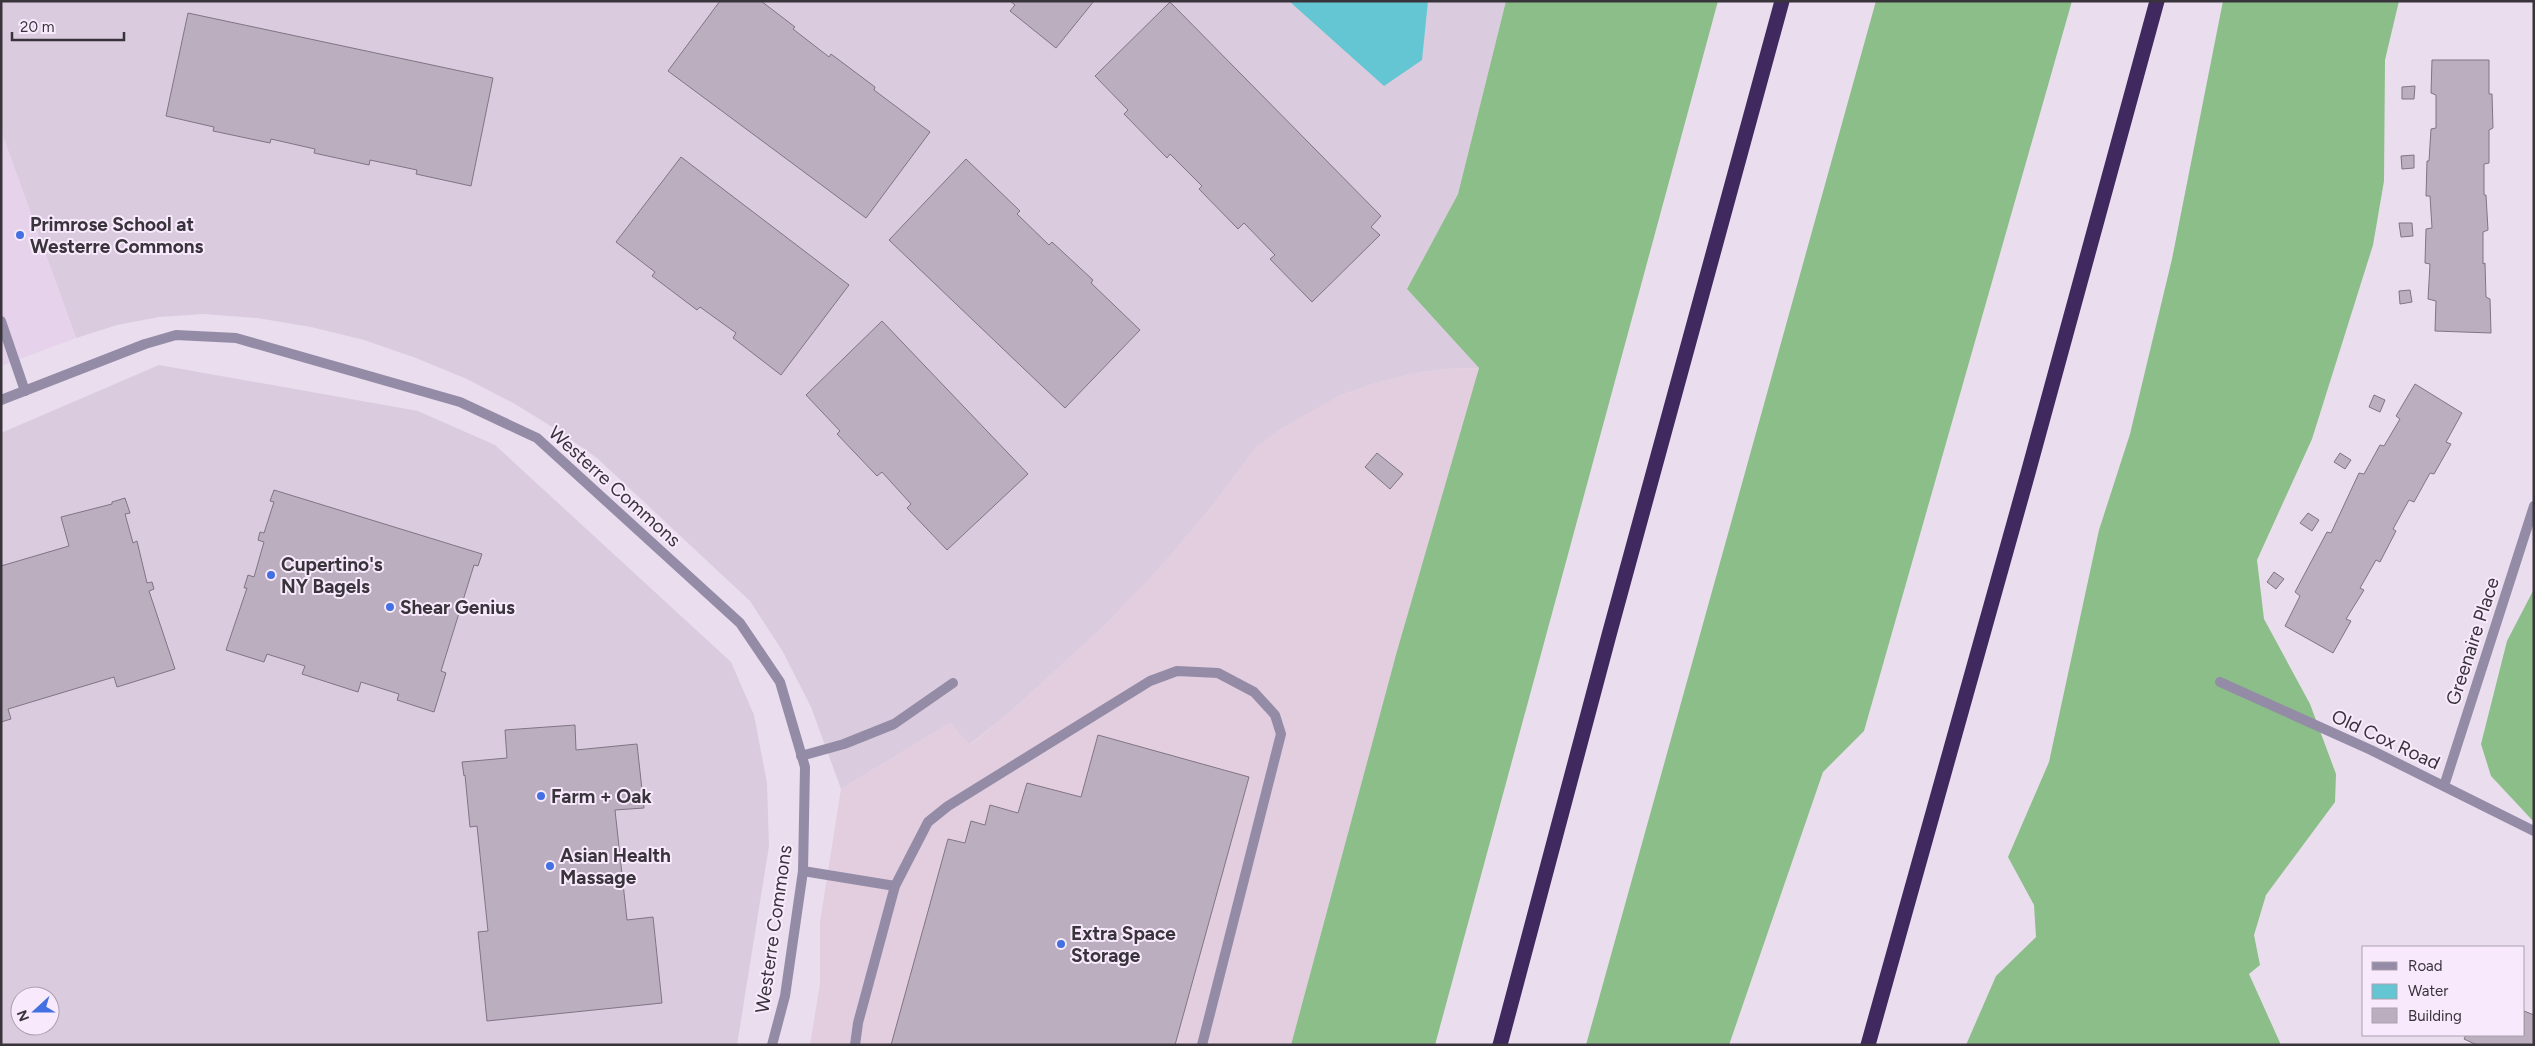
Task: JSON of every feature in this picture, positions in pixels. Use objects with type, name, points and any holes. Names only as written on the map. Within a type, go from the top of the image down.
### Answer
[{"type":"highway","points":[[1500,1045],[1606,645],[1782,1]]},
{"type":"highway","points":[[1868,1045],[2026,483],[2157,1]]},
{"type":"street","points":[[1,321],[25,391]]},
{"type":"street","name":"Westerre Commons","points":[[1,400],[145,344],[176,335],[236,338],[460,402],[537,438],[740,623],[780,682],[805,767],[803,871],[785,996],[772,1045]]},
{"type":"street","name":"Greenaire Place","points":[[2444,786],[2534,506]]},
{"type":"street","points":[[855,1045],[858,1023],[895,886],[928,822],[948,806],[1150,681],[1177,671],[1218,673],[1254,692],[1275,715],[1281,734],[1202,1045]]},
{"type":"street","name":"Old Cox Road","points":[[2220,682],[2371,750],[2534,832]]},
{"type":"street","points":[[801,756],[844,744],[894,724],[953,683]]},
{"type":"street","points":[[803,871],[895,886]]},
{"type":"shaded area","points":[[1,1],[1506,1],[1458,194],[1407,289],[1479,368],[1443,369],[1373,384],[1339,396],[1257,446],[1209,510],[1158,570],[1103,627],[1008,714],[969,745],[950,723],[841,789],[811,707],[783,652],[750,601],[597,458],[515,404],[467,379],[416,358],[364,340],[311,327],[257,318],[203,314],[159,317],[117,325],[76,338],[1,131]]},
{"type":"shaded area","name":"Primrose School at Westerre Commons","points":[[1,131],[76,338],[1,366]]},
{"type":"shaded area","points":[[159,365],[418,411],[495,445],[731,662],[754,715],[767,783],[769,846],[737,1045],[1,1045],[1,433]]},
{"type":"shaded area","points":[[1479,368],[1397,651],[1291,1045],[810,1045],[820,984],[820,922],[841,789],[950,723],[970,745],[1008,714],[1103,627],[1158,570],[1209,510],[1257,446],[1283,427],[1339,396],[1373,384],[1443,369]]},
{"type":"green space","points":[[1506,1],[1718,1],[1435,1045],[1291,1045],[1397,651],[1479,368],[1407,289],[1458,194]]},
{"type":"green space","points":[[1876,1],[2072,1],[1864,731],[1823,772],[1729,1045],[1586,1045]]},
{"type":"green space","points":[[2223,1],[2399,1],[2385,60],[2384,181],[2373,245],[2312,439],[2257,560],[2264,619],[2310,704],[2336,774],[2335,802],[2266,895],[2254,935],[2260,965],[2249,974],[2281,1045],[1966,1045],[1996,976],[2036,937],[2034,905],[2008,857],[2049,762],[2099,530],[2130,434],[2172,259]]},
{"type":"green space","points":[[2534,589],[2534,822],[2491,776],[2481,744],[2507,641]]},
{"type":"water","points":[[1289,1],[1428,1],[1422,60],[1384,86]]},
{"type":"building","points":[[720,1],[761,1],[795,27],[793,29],[829,57],[831,54],[875,87],[874,90],[930,132],[866,218],[668,71]]},
{"type":"building","points":[[1010,1],[1094,1],[1056,48],[1010,11],[1015,5]]},
{"type":"building","points":[[1170,2],[1381,216],[1371,227],[1380,235],[1312,302],[1270,259],[1275,255],[1244,223],[1238,229],[1199,189],[1202,186],[1170,154],[1167,158],[1124,114],[1128,110],[1095,76]]},
{"type":"building","points":[[188,13],[493,78],[471,186],[416,174],[417,170],[370,160],[369,165],[314,153],[315,149],[271,139],[270,143],[213,131],[214,127],[166,116]]},
{"type":"building","points":[[2432,60],[2489,60],[2489,94],[2492,94],[2493,128],[2489,130],[2489,163],[2484,164],[2484,195],[2486,195],[2488,230],[2483,232],[2483,264],[2485,263],[2486,297],[2490,299],[2491,333],[2435,331],[2436,301],[2428,299],[2430,264],[2425,263],[2426,229],[2432,228],[2430,196],[2426,196],[2427,161],[2429,161],[2431,129],[2436,128],[2436,95],[2431,93]]},
{"type":"building","points":[[2415,86],[2414,99],[2402,99],[2402,87]]},
{"type":"building","points":[[2414,155],[2414,168],[2402,169],[2401,156]]},
{"type":"building","points":[[681,157],[849,285],[781,375],[733,338],[736,333],[700,307],[697,310],[652,276],[655,272],[616,242]]},
{"type":"building","points":[[966,159],[1020,211],[1017,214],[1049,245],[1052,242],[1093,280],[1091,283],[1140,330],[1065,408],[889,240]]},
{"type":"building","points":[[2399,223],[2412,223],[2413,236],[2401,237]]},
{"type":"building","points":[[2410,290],[2412,302],[2400,304],[2399,291]]},
{"type":"building","points":[[882,321],[1028,474],[947,550],[907,508],[911,504],[882,472],[877,476],[837,434],[840,431],[806,395]]},
{"type":"building","points":[[2415,384],[2462,413],[2446,442],[2451,444],[2434,474],[2430,473],[2414,502],[2409,500],[2393,529],[2396,531],[2380,562],[2376,560],[2360,588],[2364,590],[2346,619],[2351,621],[2333,653],[2285,626],[2300,596],[2295,592],[2327,532],[2331,533],[2359,473],[2364,474],[2380,445],[2384,446],[2400,419],[2396,416]]},
{"type":"building","points":[[2374,395],[2385,400],[2380,412],[2369,407]]},
{"type":"building","points":[[1377,453],[1403,474],[1390,489],[1365,467]]},
{"type":"building","points":[[2340,453],[2351,460],[2345,469],[2334,462]]},
{"type":"building","points":[[274,490],[482,554],[478,566],[474,565],[441,671],[446,673],[434,712],[397,700],[399,694],[361,682],[358,692],[302,674],[305,666],[267,654],[264,662],[226,650],[247,588],[244,588],[248,575],[254,577],[264,542],[258,540],[260,532],[264,533],[274,502],[270,501]]},
{"type":"building","points":[[125,498],[130,513],[125,514],[133,543],[137,541],[147,583],[152,582],[154,589],[149,591],[175,669],[117,687],[114,677],[8,709],[11,719],[1,722],[1,566],[69,546],[61,517],[112,504],[112,502]]},
{"type":"building","points":[[2308,513],[2319,520],[2312,531],[2300,523]]},
{"type":"building","points":[[2274,572],[2284,579],[2276,589],[2267,582]]},
{"type":"building","points":[[575,725],[576,750],[637,744],[644,808],[615,810],[627,920],[653,917],[662,1003],[487,1021],[478,932],[488,931],[477,826],[470,827],[462,762],[507,758],[505,730]]},
{"type":"building","name":"Extra Space Storage","points":[[1098,735],[1249,777],[1175,1045],[891,1045],[948,839],[965,843],[971,821],[985,825],[990,805],[1018,813],[1027,783],[1081,797]]},
{"type":"building","points":[[2525,1011],[2534,1015],[2534,1045],[2477,1045],[2464,1039],[2466,1036],[2525,1036]]},
{"type":"place","name":"Primrose School at Westerre Commons","points":[[20,235]]},
{"type":"place","name":"Cupertino's NY Bagels","points":[[271,575]]},
{"type":"place","name":"Shear Genius","points":[[390,607]]},
{"type":"place","name":"Farm + Oak","points":[[541,796]]},
{"type":"place","name":"Asian Health Massage","points":[[550,866]]},
{"type":"place","name":"Extra Space Storage","points":[[1061,944]]}]
